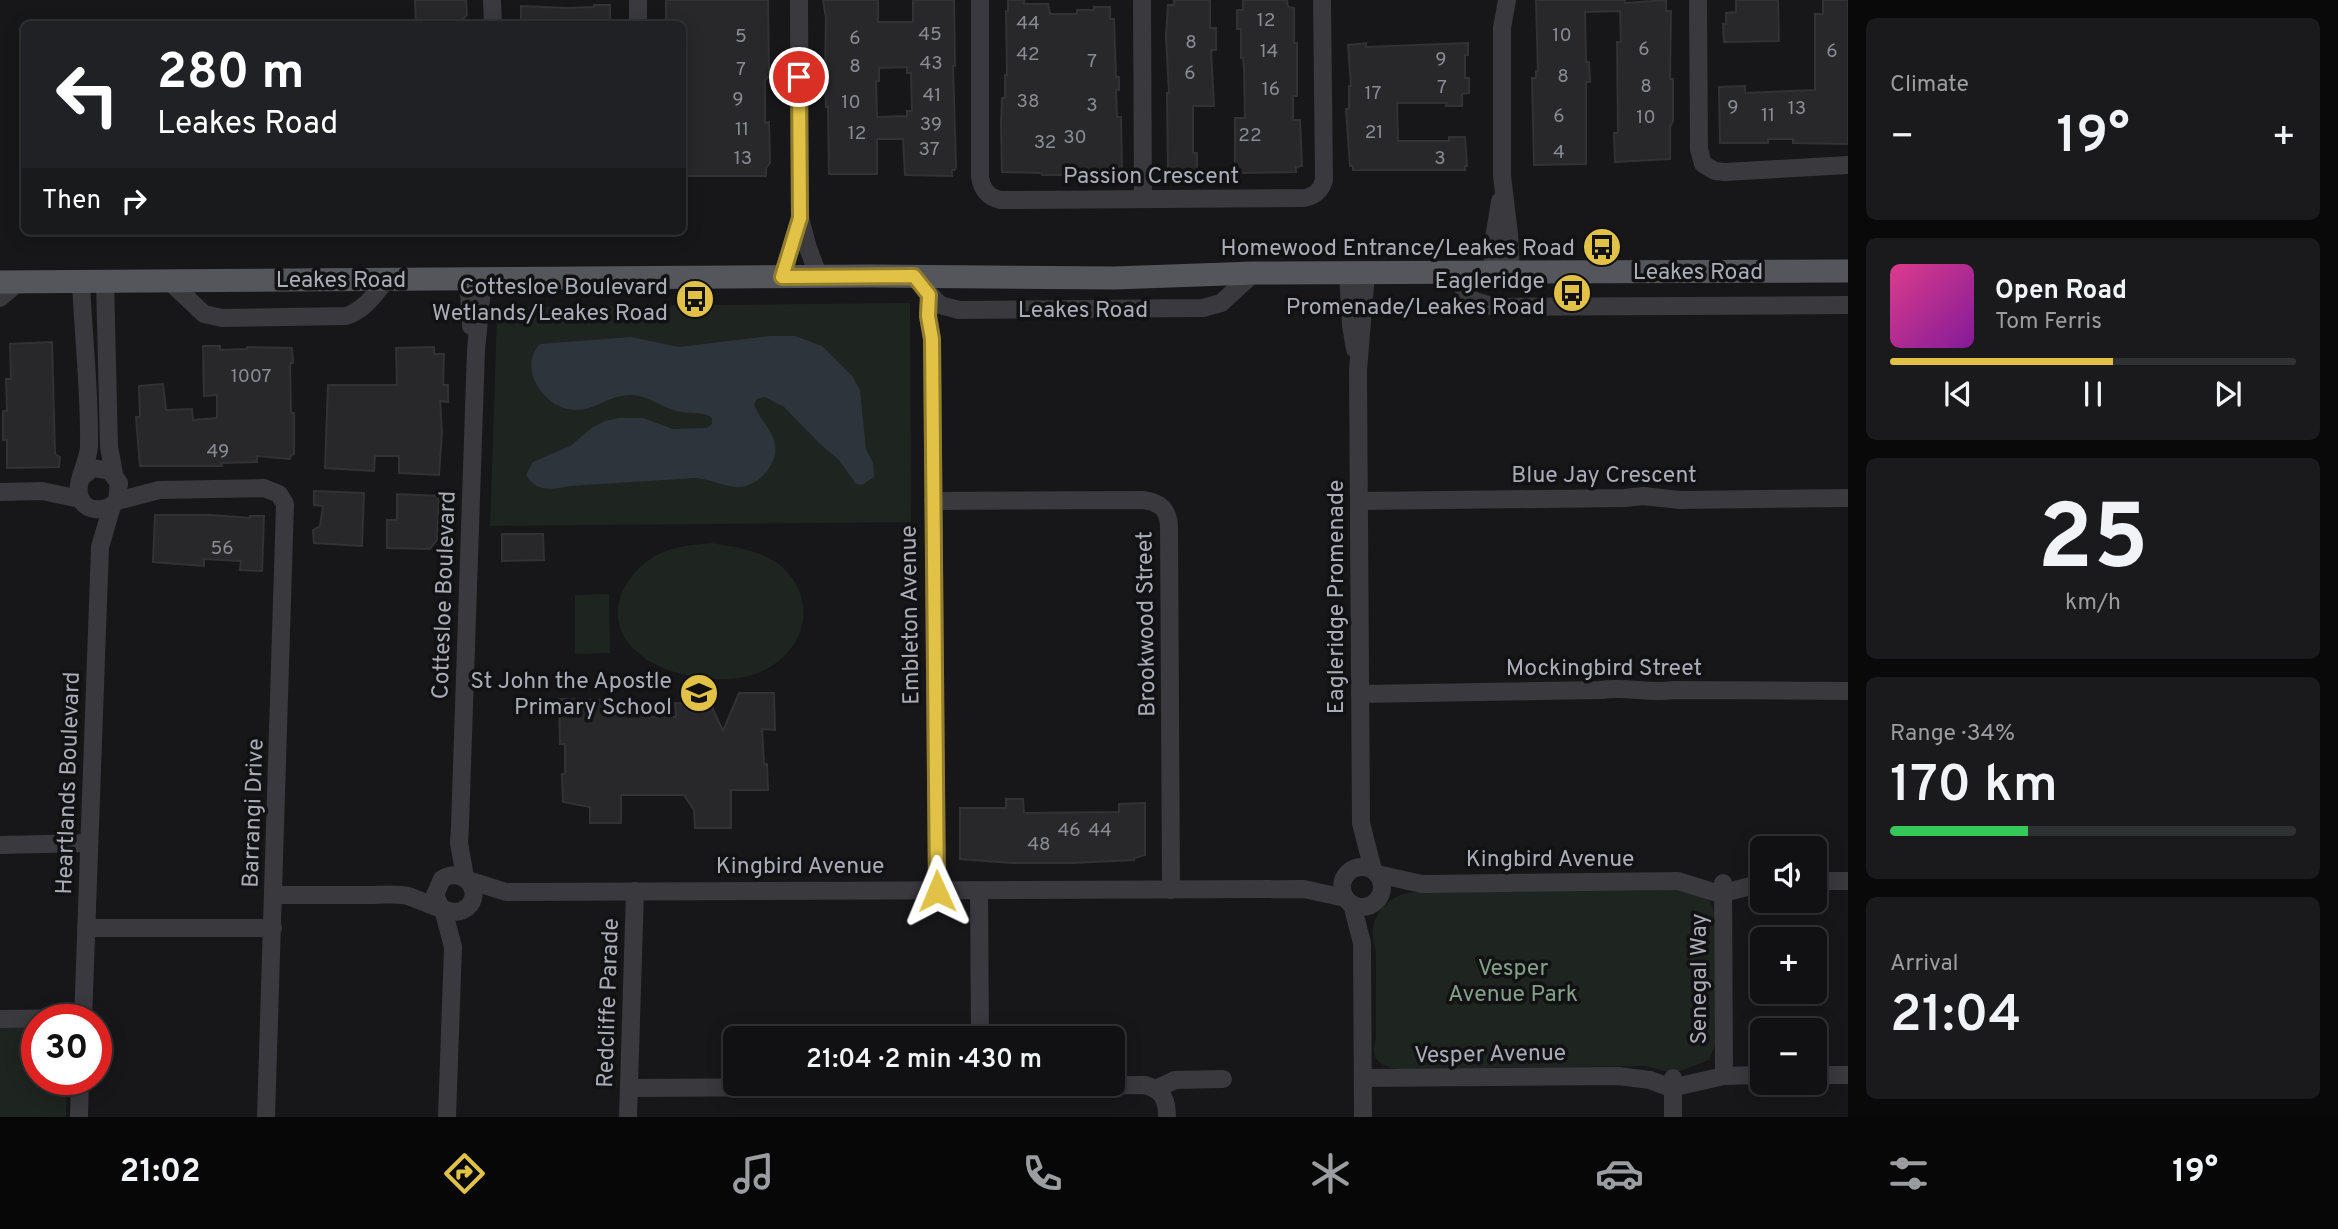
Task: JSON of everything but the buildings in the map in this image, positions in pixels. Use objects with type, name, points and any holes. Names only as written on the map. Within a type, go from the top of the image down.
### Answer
[{"type":"main road","name":"Leakes Road","points":[[10,282],[914,276],[1115,278],[1254,273],[1848,271]]},
{"type":"street","points":[[492,0],[493,21]]},
{"type":"street","points":[[638,0],[638,21]]},
{"type":"street","points":[[799,0],[800,218],[819,277]]},
{"type":"street","name":"Passion Crescent","points":[[980,0],[981,177],[986,192],[992,198],[1000,200],[1304,198],[1320,190],[1324,176],[1322,0]]},
{"type":"street","points":[[1142,0],[1143,199]]},
{"type":"street","points":[[1502,272],[1494,239],[1503,190],[1502,28],[1507,0]]},
{"type":"street","points":[[1698,0],[1699,149],[1703,164],[1715,171],[1725,172],[1848,164]]},
{"type":"street","points":[[782,277],[800,218]]},
{"type":"street","name":"Leakes Road","points":[[914,276],[940,305],[959,310],[1203,308],[1221,303],[1254,273]]},
{"type":"street","name":"Eagleridge Promenade","points":[[1357,273],[1351,326],[1358,370],[1361,824],[1375,872]]},
{"type":"street","points":[[1450,273],[1474,301],[1495,307],[1848,305]]},
{"type":"street","points":[[167,279],[204,314],[222,318],[346,316],[366,305],[386,280]]},
{"type":"street","name":"Cottesloe Boulevard","points":[[467,879],[459,843],[476,350],[469,313],[475,279]]},
{"type":"street","points":[[81,280],[89,446],[78,488],[86,503]]},
{"type":"street","points":[[106,280],[109,447],[120,487],[114,503]]},
{"type":"street","name":"Leakes Road","points":[[0,298],[10,282]]},
{"type":"street","name":"Embleton Avenue","points":[[929,295],[928,316],[932,339],[937,891]]},
{"type":"street","points":[[932,339],[944,318],[959,310]]},
{"type":"street","points":[[42,491],[82,477],[90,470],[98,468],[107,469],[115,475],[159,490]]},
{"type":"street","name":"Barrangi Drive","points":[[159,490],[270,489],[283,499],[286,511],[266,1117]]},
{"type":"street","points":[[0,492],[42,491],[105,509],[114,503],[159,490]]},
{"type":"street","name":"Blue Jay Crescent","points":[[1360,501],[1643,496],[1680,500],[1848,498]]},
{"type":"street","name":"Brookwood Street","points":[[933,501],[1143,500],[1157,503],[1166,511],[1169,526],[1171,890]]},
{"type":"street","name":"Heartlands Boulevard","points":[[86,503],[100,547]]},
{"type":"street","name":"Heartlands Boulevard","points":[[83,1004],[100,547],[114,503]]},
{"type":"street","name":"Mockingbird Street","points":[[1360,694],[1601,690],[1619,687],[1658,692],[1848,691]]},
{"type":"street","name":"Eagleridge Promenade","points":[[1346,874],[1361,824]]},
{"type":"street","points":[[0,845],[89,843]]},
{"type":"street","name":"Cottesloe Boulevard","points":[[440,881],[459,843]]},
{"type":"street","points":[[1362,943],[1382,885],[1375,872],[1357,867],[1346,874],[1341,887],[1362,943],[1363,1117]]},
{"type":"street","name":"Kingbird Avenue","points":[[1375,872],[1422,884],[1678,881],[1699,877],[1723,889],[1750,885]]},
{"type":"street","name":"Kingbird Avenue","points":[[1304,889],[1346,874]]},
{"type":"street","points":[[404,895],[453,875],[467,879],[472,886],[473,897],[453,947],[447,1117]]},
{"type":"street","name":"Kingbird Avenue","points":[[1723,889],[1744,877],[1750,877]]},
{"type":"street","name":"Kingbird Avenue","points":[[467,879],[506,892],[1304,889],[1348,901]]},
{"type":"street","points":[[440,881],[435,895],[442,908],[453,947]]},
{"type":"street","points":[[1827,881],[1848,881]]},
{"type":"street","name":"Kingbird Avenue","points":[[1377,899],[1422,884]]},
{"type":"street","name":"Senegal Way","points":[[1723,889],[1724,1076]]},
{"type":"street","name":"Redcliffe Parade","points":[[628,1117],[635,891]]},
{"type":"street","points":[[979,891],[980,1026]]},
{"type":"street","name":"Kingbird Avenue","points":[[466,909],[506,892]]},
{"type":"street","points":[[274,895],[404,895],[454,913],[466,909]]},
{"type":"street","points":[[1348,901],[1364,907],[1377,899]]},
{"type":"street","points":[[86,928],[273,928]]},
{"type":"street","points":[[0,1018],[21,1018]]},
{"type":"street","name":"Vesper Avenue","points":[[1363,1078],[1618,1076],[1642,1071],[1673,1083],[1698,1071],[1724,1076],[1750,1075]]},
{"type":"street","points":[[1827,1075],[1848,1075]]},
{"type":"street","points":[[1156,1089],[1175,1080],[1223,1079]]},
{"type":"street","points":[[1673,1083],[1673,1117]]},
{"type":"street","points":[[1125,1084],[1156,1089],[1167,1101],[1167,1117]]},
{"type":"street","points":[[629,1088],[723,1087]]},
{"type":"street","points":[[79,1117],[80,1095]]},
{"type":"green space","points":[[910,303],[911,522],[490,526],[497,316],[511,307]]},
{"type":"green space","points":[[711,543],[732,546],[773,560],[789,574],[799,590],[803,606],[803,622],[798,638],[789,651],[776,663],[744,677],[707,678],[665,669],[634,649],[624,637],[619,624],[621,597],[635,572],[646,562],[672,549]]},
{"type":"green space","points":[[609,594],[610,653],[575,654],[575,595]]},
{"type":"green space","name":"Vesper Avenue Park","points":[[1693,890],[1708,896],[1714,911],[1715,1045],[1709,1060],[1680,1071],[1668,1072],[1645,1066],[1399,1069],[1378,1061],[1374,1052],[1376,950],[1373,930],[1380,912],[1403,894]]},
{"type":"green space","points":[[0,1024],[21,1024],[21,1095],[67,1095],[66,1117],[0,1117]]},
{"type":"shaded area","points":[[771,336],[795,336],[822,346],[853,377],[860,390],[866,449],[873,463],[874,477],[862,485],[856,484],[839,460],[784,407],[765,397],[757,399],[754,404],[775,444],[774,459],[760,478],[746,486],[734,487],[695,478],[550,489],[539,487],[529,480],[526,474],[533,462],[570,446],[605,421],[643,418],[673,429],[707,428],[712,424],[712,418],[705,414],[685,413],[630,395],[615,397],[582,410],[563,408],[544,395],[533,375],[531,364],[540,344],[631,337],[679,347]]},
{"type":"place","name":"Homewood Entrance/Leakes Road","points":[[1602,247]]},
{"type":"place","name":"Eagleridge Promenade/Leakes Road","points":[[1572,293]]},
{"type":"place","name":"Cottesloe Boulevard Wetlands/Leakes Road","points":[[695,299]]},
{"type":"place","name":"St John the Apostle Primary School","points":[[699,693]]},
{"type":"route","points":[[799,77],[800,218],[782,277],[914,276],[929,295],[928,316],[932,339],[937,891]]}]
